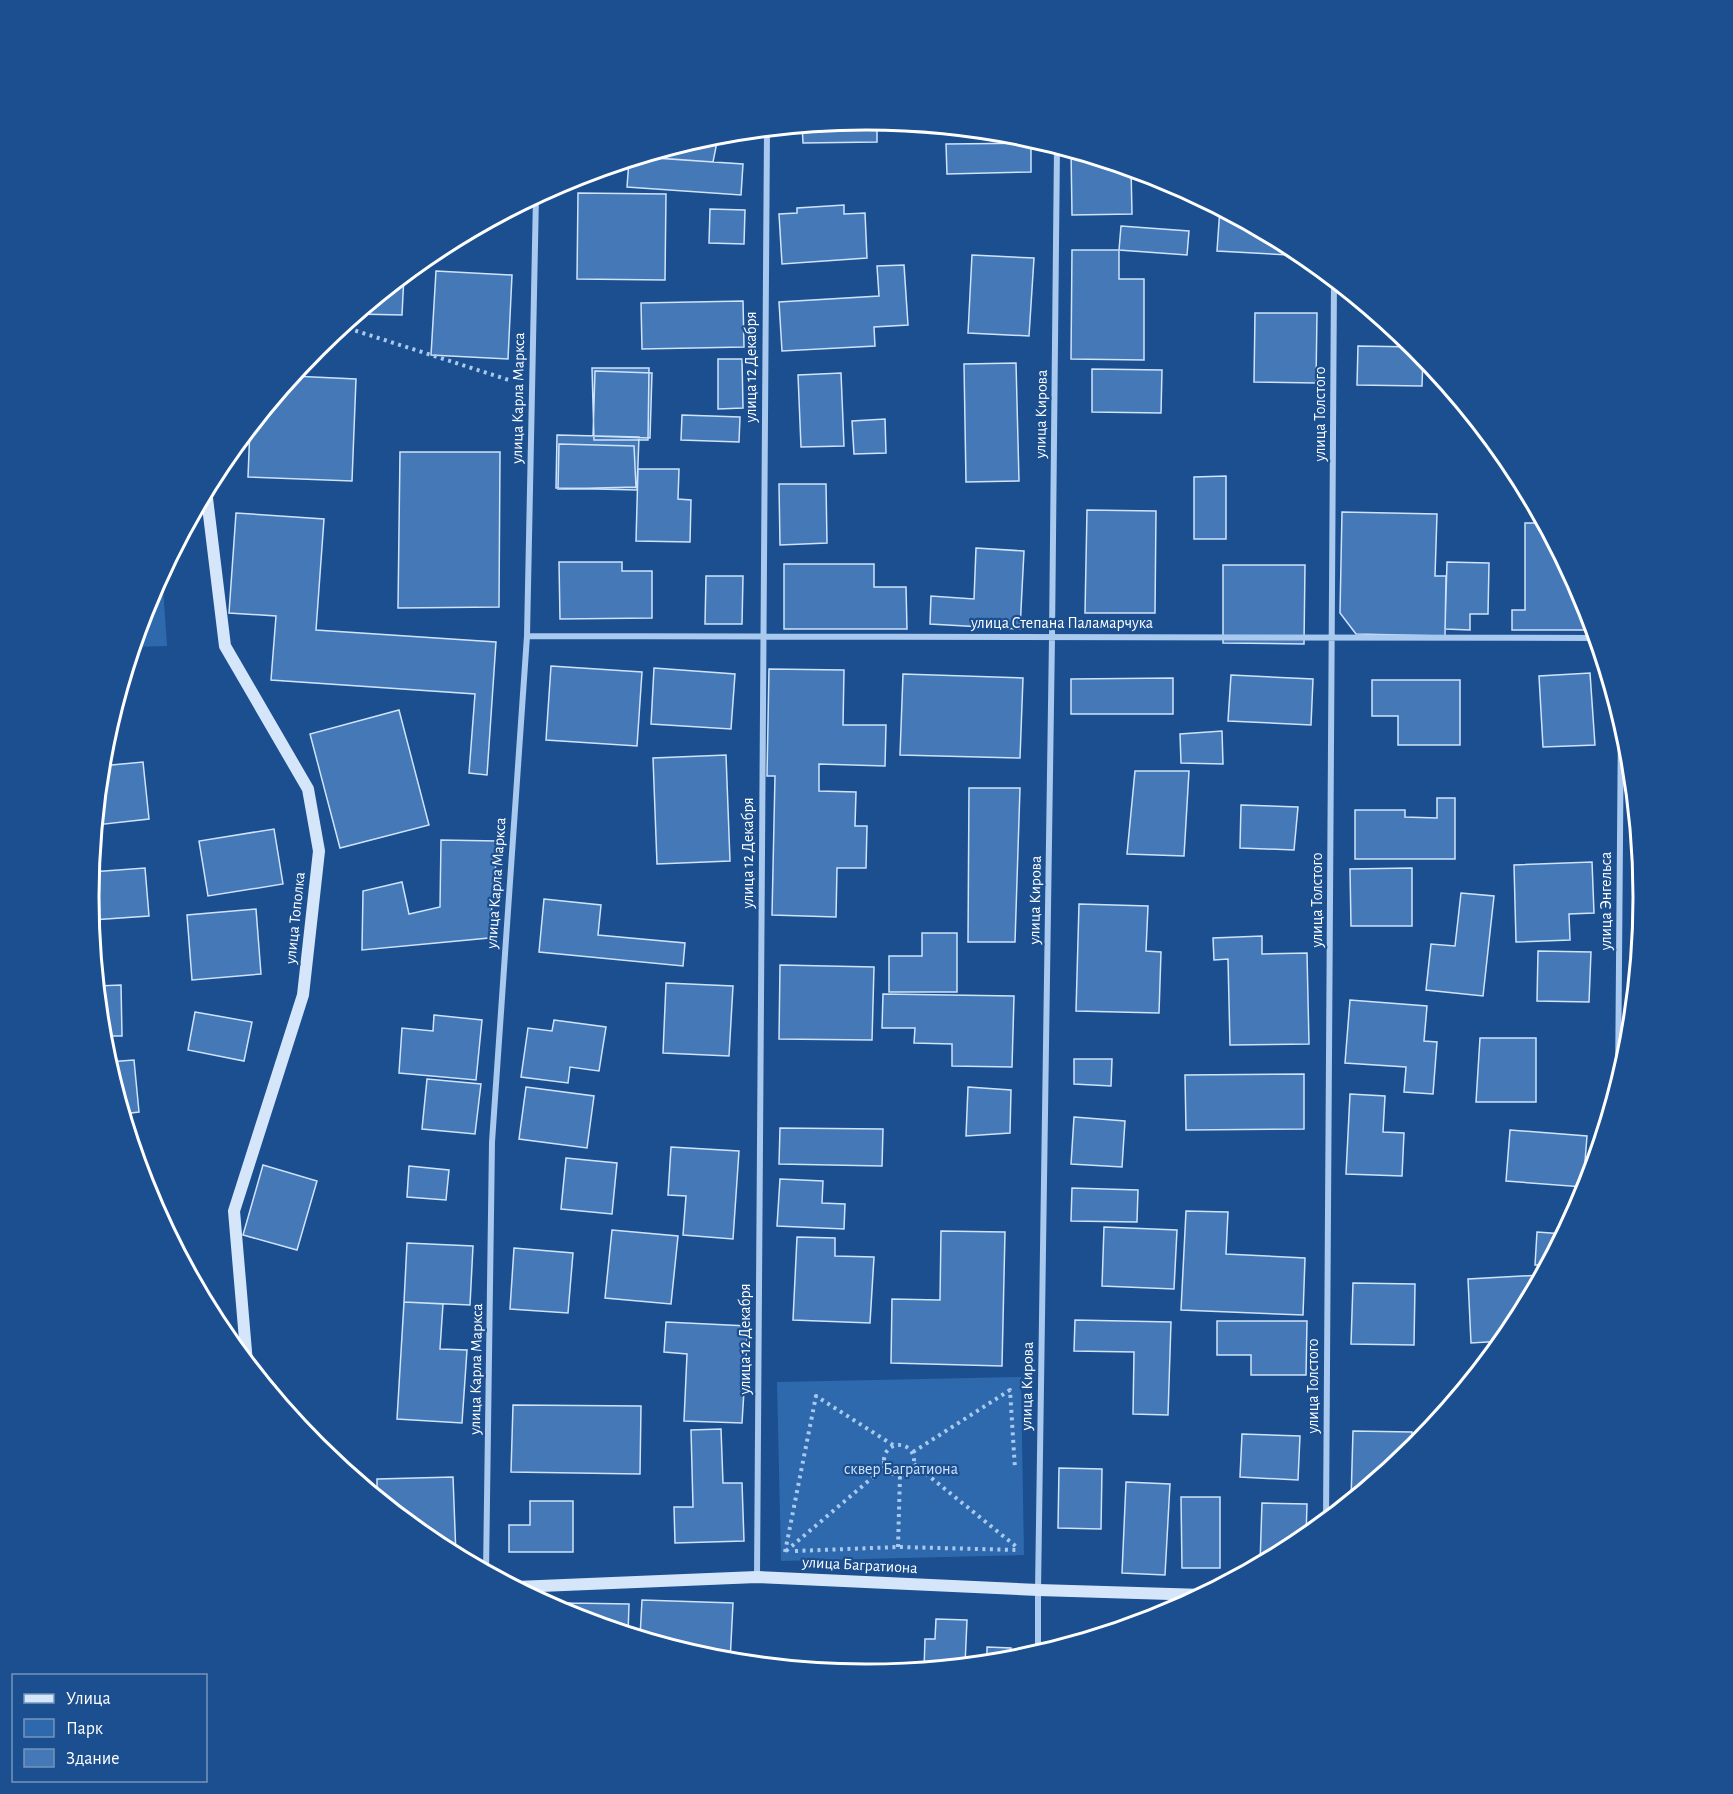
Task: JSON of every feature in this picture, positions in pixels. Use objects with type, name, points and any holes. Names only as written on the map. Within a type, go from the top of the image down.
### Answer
[{"type":"street","name":"улица 12 Декабря","points":[[757,1577],[766,136]]},
{"type":"street","name":"улица Кирова","points":[[1038,1645],[1057,154]]},
{"type":"street","name":"улица Карла Маркса","points":[[486,1564],[492,1142],[527,636],[536,205]]},
{"type":"street","name":"улица Толстого","points":[[1326,1512],[1335,289]]},
{"type":"street","name":"улица Тополка","points":[[208,504],[225,646],[308,789],[319,851],[303,995],[234,1211],[246,1347]]},
{"type":"street","name":"улица Степана Паламарчука","points":[[527,636],[1589,638]]},
{"type":"street","name":"улица Энгельса","points":[[1618,1050],[1621,757]]},
{"type":"street","name":"улица Багратиона","points":[[530,1586],[757,1577],[1185,1594]]},
{"type":"path","points":[[351,329],[532,387]]},
{"type":"path","points":[[913,1452],[1010,1390]]},
{"type":"path","points":[[785,1552],[816,1396],[893,1445],[906,1446],[913,1452],[914,1464],[908,1472],[900,1475],[891,1473],[886,1466],[884,1462],[886,1452],[893,1445]]},
{"type":"path","points":[[785,1552],[898,1547],[1021,1550],[914,1464]]},
{"type":"path","points":[[785,1552],[886,1466]]},
{"type":"path","points":[[898,1547],[900,1475]]},
{"type":"green space","points":[[163,590],[167,646],[141,647]]},
{"type":"green space","name":"сквер Багратиона","points":[[1021,1377],[1024,1555],[781,1561],[777,1382]]},
{"type":"building","points":[[877,129],[877,142],[803,143],[802,132]]},
{"type":"building","points":[[1011,143],[1031,148],[1031,172],[947,174],[946,144]]},
{"type":"building","points":[[717,144],[713,162],[661,158]]},
{"type":"building","points":[[660,158],[743,164],[741,195],[627,187],[628,168]]},
{"type":"building","points":[[1071,158],[1131,177],[1132,214],[1072,215]]},
{"type":"building","points":[[578,193],[666,194],[665,280],[577,279]]},
{"type":"building","points":[[844,205],[844,214],[865,213],[867,258],[782,264],[779,214],[797,213],[797,208]]},
{"type":"building","points":[[710,209],[745,210],[744,244],[709,243]]},
{"type":"building","points":[[1219,216],[1286,255],[1217,251]]},
{"type":"building","points":[[1121,226],[1189,231],[1187,255],[1119,250]]},
{"type":"building","points":[[1072,250],[1119,250],[1119,279],[1144,279],[1144,360],[1071,359]]},
{"type":"building","points":[[972,255],[1034,258],[1029,336],[968,333]]},
{"type":"building","points":[[904,265],[908,325],[874,327],[875,346],[782,351],[779,302],[879,296],[877,266]]},
{"type":"building","points":[[436,271],[512,275],[508,359],[431,355]]},
{"type":"building","points":[[404,285],[402,315],[367,314]]},
{"type":"building","points":[[743,301],[744,347],[642,349],[641,303]]},
{"type":"building","points":[[1255,313],[1317,313],[1316,383],[1254,382]]},
{"type":"building","points":[[1358,346],[1401,347],[1423,368],[1422,386],[1357,385]]},
{"type":"building","points":[[718,359],[742,359],[743,408],[718,409]]},
{"type":"building","points":[[1016,363],[1019,481],[966,482],[964,364]]},
{"type":"building","points":[[592,368],[649,368],[648,440],[594,440]]},
{"type":"building","points":[[1092,369],[1162,370],[1161,413],[1092,412]]},
{"type":"building","points":[[595,371],[652,373],[650,438],[593,436]]},
{"type":"building","points":[[841,373],[844,446],[801,447],[798,375]]},
{"type":"building","points":[[303,377],[356,379],[352,481],[248,477],[249,442]]},
{"type":"building","points":[[682,415],[740,417],[739,442],[681,440]]},
{"type":"building","points":[[885,419],[886,453],[854,454],[852,421]]},
{"type":"building","points":[[557,435],[639,437],[637,490],[556,488]]},
{"type":"building","points":[[559,444],[634,446],[636,487],[558,489]]},
{"type":"building","points":[[400,452],[500,452],[499,607],[398,608]]},
{"type":"building","points":[[638,469],[679,469],[678,499],[691,500],[690,542],[636,541]]},
{"type":"building","points":[[1226,476],[1226,539],[1194,539],[1194,477]]},
{"type":"building","points":[[779,484],[826,484],[827,543],[780,545]]},
{"type":"building","points":[[1087,510],[1156,511],[1155,613],[1085,613]]},
{"type":"building","points":[[1342,512],[1437,514],[1435,576],[1446,576],[1445,636],[1356,634],[1340,613]]},
{"type":"building","points":[[236,513],[324,519],[316,630],[496,642],[487,775],[469,773],[475,694],[271,680],[276,616],[229,613]]},
{"type":"building","points":[[1525,523],[1536,523],[1576,603],[1586,630],[1512,630],[1512,610],[1525,610]]},
{"type":"building","points":[[976,548],[1024,551],[1020,629],[930,624],[931,596],[974,599]]},
{"type":"building","points":[[559,562],[622,562],[622,571],[652,571],[652,618],[560,619]]},
{"type":"building","points":[[1447,562],[1489,563],[1488,614],[1470,614],[1470,630],[1445,629]]},
{"type":"building","points":[[784,564],[874,564],[874,587],[906,587],[907,629],[784,629]]},
{"type":"building","points":[[1223,565],[1305,565],[1304,644],[1223,643]]},
{"type":"building","points":[[706,576],[743,576],[742,624],[705,624]]},
{"type":"building","points":[[551,666],[642,672],[637,746],[546,740]]},
{"type":"building","points":[[654,668],[735,674],[731,729],[651,724]]},
{"type":"building","points":[[769,669],[844,670],[843,725],[886,725],[885,766],[819,764],[819,791],[856,792],[855,826],[867,826],[866,868],[837,868],[836,917],[772,915],[775,776],[767,776]]},
{"type":"building","points":[[1590,673],[1595,745],[1543,747],[1539,676]]},
{"type":"building","points":[[903,674],[1023,678],[1020,758],[900,755]]},
{"type":"building","points":[[1231,675],[1313,679],[1311,725],[1228,721]]},
{"type":"building","points":[[1173,678],[1173,714],[1071,714],[1071,679]]},
{"type":"building","points":[[1372,680],[1460,680],[1460,745],[1398,745],[1398,716],[1372,716]]},
{"type":"building","points":[[399,710],[429,825],[340,848],[310,734]]},
{"type":"building","points":[[1222,731],[1223,764],[1181,763],[1180,734]]},
{"type":"building","points":[[726,755],[730,861],[657,864],[653,758]]},
{"type":"building","points":[[143,762],[149,819],[103,824],[111,765]]},
{"type":"building","points":[[1135,771],[1189,771],[1184,856],[1127,854]]},
{"type":"building","points":[[969,788],[1020,788],[1015,942],[968,942]]},
{"type":"building","points":[[1437,798],[1455,798],[1455,859],[1355,859],[1355,810],[1405,810],[1405,817],[1437,818]]},
{"type":"building","points":[[1241,805],[1298,807],[1294,850],[1240,848]]},
{"type":"building","points":[[274,829],[283,884],[208,896],[199,841]]},
{"type":"building","points":[[441,840],[498,841],[489,938],[362,950],[363,891],[402,882],[409,914],[440,907]]},
{"type":"building","points":[[1592,862],[1594,913],[1569,914],[1570,940],[1516,942],[1514,865]]},
{"type":"building","points":[[145,868],[149,916],[100,919],[100,871]]},
{"type":"building","points":[[1412,868],[1412,926],[1351,926],[1350,869]]},
{"type":"building","points":[[1461,893],[1494,896],[1483,996],[1426,990],[1431,944],[1455,946]]},
{"type":"building","points":[[544,899],[601,905],[598,935],[685,943],[683,966],[539,952]]},
{"type":"building","points":[[1079,904],[1148,906],[1146,951],[1161,952],[1159,1013],[1076,1011]]},
{"type":"building","points":[[256,909],[261,974],[192,980],[187,915]]},
{"type":"building","points":[[922,933],[957,933],[957,992],[889,992],[889,956],[922,956]]},
{"type":"building","points":[[1262,936],[1262,954],[1307,953],[1309,1044],[1230,1045],[1228,959],[1214,960],[1213,938]]},
{"type":"building","points":[[1538,951],[1591,952],[1589,1002],[1537,1001]]},
{"type":"building","points":[[780,965],[874,967],[872,1040],[779,1039]]},
{"type":"building","points":[[666,983],[733,986],[729,1056],[663,1053]]},
{"type":"building","points":[[121,985],[122,1036],[112,1036],[105,986]]},
{"type":"building","points":[[883,994],[1014,996],[1012,1067],[952,1066],[952,1044],[914,1043],[915,1028],[882,1028]]},
{"type":"building","points":[[1350,1000],[1427,1006],[1424,1041],[1437,1042],[1433,1094],[1404,1092],[1406,1067],[1345,1063]]},
{"type":"building","points":[[195,1012],[252,1022],[244,1061],[188,1050]]},
{"type":"building","points":[[434,1015],[482,1020],[476,1080],[399,1073],[402,1028],[433,1031]]},
{"type":"building","points":[[554,1020],[606,1027],[599,1071],[570,1067],[568,1083],[521,1077],[528,1028],[552,1031]]},
{"type":"building","points":[[1480,1038],[1536,1038],[1536,1102],[1476,1102]]},
{"type":"building","points":[[1074,1059],[1112,1059],[1111,1086],[1074,1084]]},
{"type":"building","points":[[134,1060],[139,1112],[130,1113],[117,1061]]},
{"type":"building","points":[[1304,1074],[1304,1129],[1186,1130],[1185,1075]]},
{"type":"building","points":[[427,1079],[481,1084],[475,1134],[422,1129]]},
{"type":"building","points":[[526,1087],[594,1096],[587,1148],[519,1139]]},
{"type":"building","points":[[968,1087],[1011,1090],[1010,1133],[966,1136]]},
{"type":"building","points":[[1350,1094],[1385,1096],[1383,1132],[1404,1133],[1402,1176],[1346,1174]]},
{"type":"building","points":[[1074,1117],[1125,1121],[1122,1167],[1071,1164]]},
{"type":"building","points":[[780,1128],[883,1129],[882,1166],[779,1164]]},
{"type":"building","points":[[1510,1130],[1587,1136],[1585,1167],[1578,1187],[1506,1181]]},
{"type":"building","points":[[671,1147],[739,1151],[733,1239],[683,1235],[686,1196],[668,1195]]},
{"type":"building","points":[[566,1158],[617,1163],[612,1214],[561,1209]]},
{"type":"building","points":[[263,1165],[317,1181],[297,1250],[243,1235]]},
{"type":"building","points":[[409,1166],[449,1170],[446,1200],[407,1197]]},
{"type":"building","points":[[780,1179],[823,1181],[822,1203],[845,1204],[844,1229],[777,1226]]},
{"type":"building","points":[[1072,1188],[1138,1190],[1137,1222],[1071,1221]]},
{"type":"building","points":[[1186,1211],[1228,1212],[1226,1254],[1305,1258],[1303,1315],[1181,1310]]},
{"type":"building","points":[[1104,1227],[1177,1230],[1174,1289],[1102,1286]]},
{"type":"building","points":[[612,1230],[678,1236],[671,1304],[605,1298]]},
{"type":"building","points":[[941,1231],[1005,1232],[1002,1366],[891,1363],[892,1299],[940,1300]]},
{"type":"building","points":[[1537,1232],[1556,1233],[1540,1265],[1535,1265]]},
{"type":"building","points":[[797,1237],[835,1238],[835,1256],[874,1257],[870,1323],[793,1320]]},
{"type":"building","points":[[407,1243],[473,1246],[470,1305],[404,1302]]},
{"type":"building","points":[[514,1248],[573,1253],[568,1313],[510,1309]]},
{"type":"building","points":[[1534,1275],[1491,1342],[1471,1343],[1468,1279]]},
{"type":"building","points":[[1353,1283],[1415,1284],[1414,1345],[1351,1344]]},
{"type":"building","points":[[404,1302],[443,1304],[440,1349],[467,1350],[462,1423],[397,1419]]},
{"type":"building","points":[[1075,1320],[1171,1322],[1168,1415],[1133,1414],[1134,1352],[1074,1351]]},
{"type":"building","points":[[1217,1321],[1307,1321],[1306,1375],[1251,1375],[1251,1355],[1217,1355]]},
{"type":"building","points":[[666,1322],[748,1326],[742,1423],[684,1421],[687,1354],[664,1352]]},
{"type":"building","points":[[513,1405],[641,1406],[640,1474],[511,1472]]},
{"type":"building","points":[[721,1429],[723,1483],[742,1483],[744,1541],[675,1543],[674,1507],[693,1507],[691,1430]]},
{"type":"building","points":[[1353,1431],[1412,1432],[1409,1440],[1351,1492]]},
{"type":"building","points":[[1242,1434],[1300,1436],[1298,1480],[1240,1477]]},
{"type":"building","points":[[1059,1468],[1102,1469],[1101,1529],[1058,1528]]},
{"type":"building","points":[[453,1477],[456,1545],[377,1488],[377,1479]]},
{"type":"building","points":[[1126,1482],[1170,1484],[1165,1575],[1122,1573]]},
{"type":"building","points":[[1181,1497],[1220,1497],[1220,1568],[1182,1568]]},
{"type":"building","points":[[530,1501],[573,1501],[573,1552],[509,1552],[509,1525],[530,1525]]},
{"type":"building","points":[[1262,1503],[1307,1504],[1306,1526],[1260,1556]]},
{"type":"building","points":[[642,1600],[733,1603],[730,1652],[640,1630]]},
{"type":"building","points":[[571,1603],[629,1604],[628,1626],[620,1624],[571,1605]]},
{"type":"building","points":[[936,1619],[967,1620],[965,1658],[924,1662],[925,1639],[935,1639]]},
{"type":"building","points":[[987,1647],[1011,1648],[1011,1651],[987,1655]]}]
